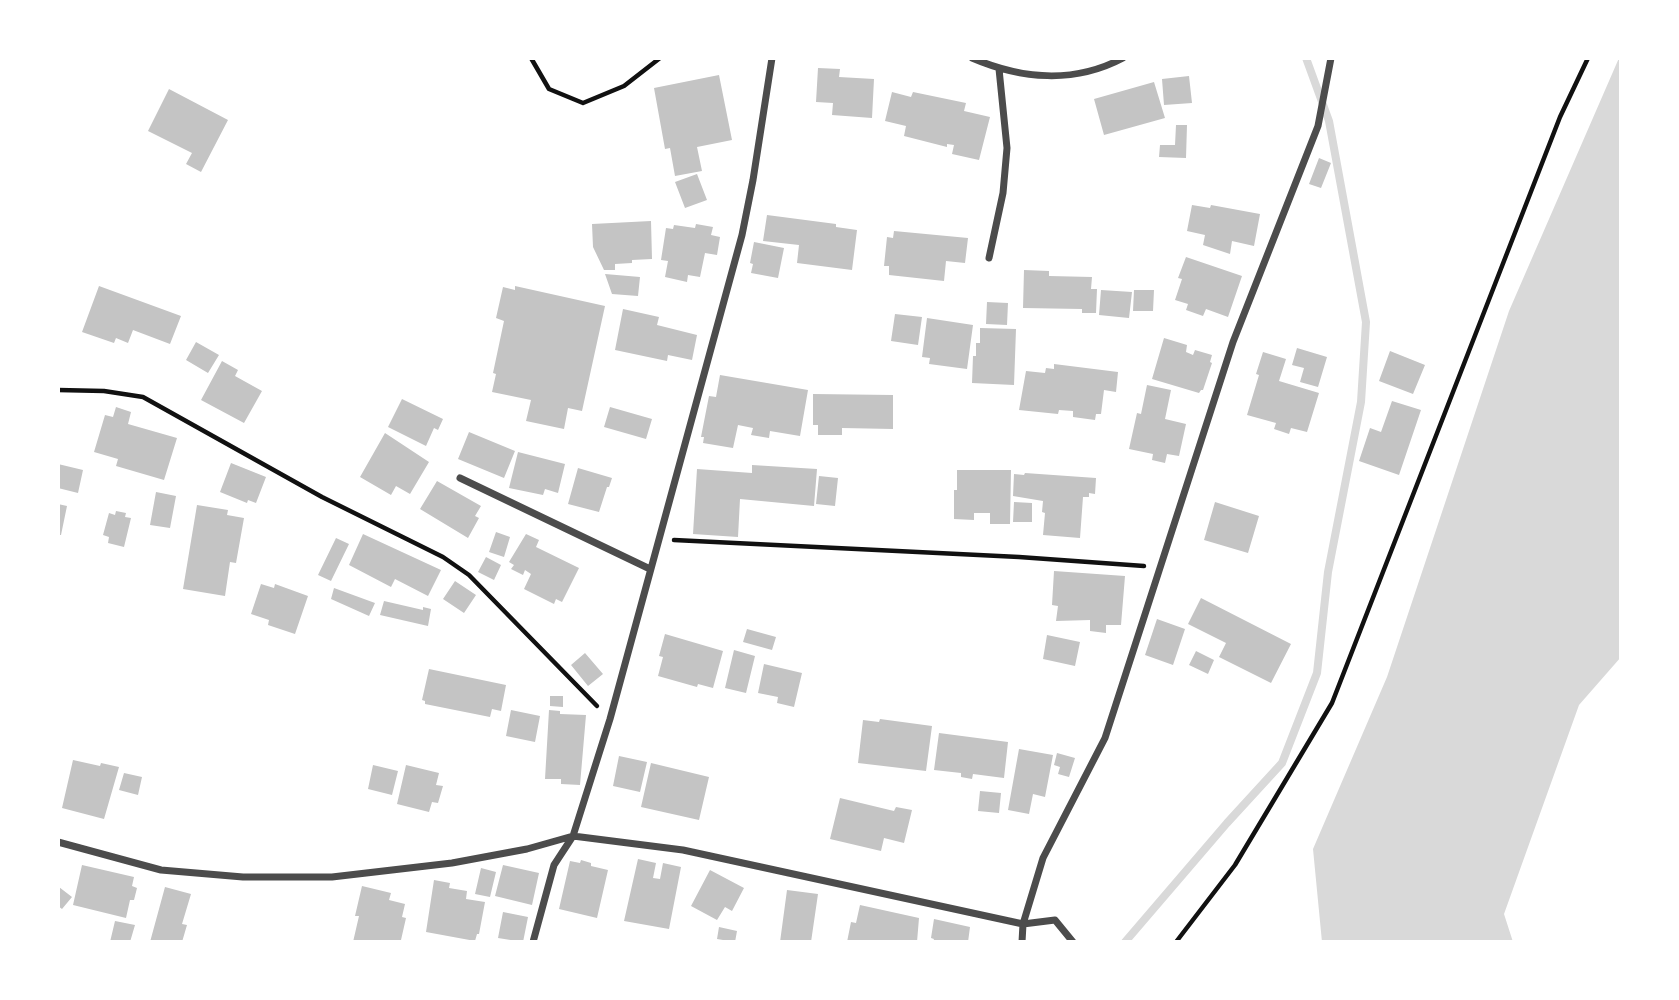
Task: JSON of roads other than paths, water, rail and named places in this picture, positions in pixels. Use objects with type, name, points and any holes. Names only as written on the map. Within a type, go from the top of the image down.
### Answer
[{"type":"street","points":[[533,942],[554,865],[573,836],[610,719],[742,235],[772,58]]},
{"type":"street","points":[[972,58],[999,69],[1038,76],[1075,73],[1112,64],[1123,58]]},
{"type":"street","points":[[1022,942],[1023,924],[1043,858],[1105,738],[1233,342],[1318,125],[1331,58]]},
{"type":"street","points":[[989,258],[1003,193],[1007,148],[999,69]]},
{"type":"street","points":[[460,478],[650,569]]},
{"type":"street","points":[[58,842],[161,870],[243,877],[332,877],[452,863],[527,849],[573,836],[683,850],[1023,924],[1055,920],[1073,942]]},
{"type":"waterway","points":[[1125,942],[1282,763],[1317,673],[1328,572],[1361,402],[1366,322],[1329,121],[1306,58]]}]
